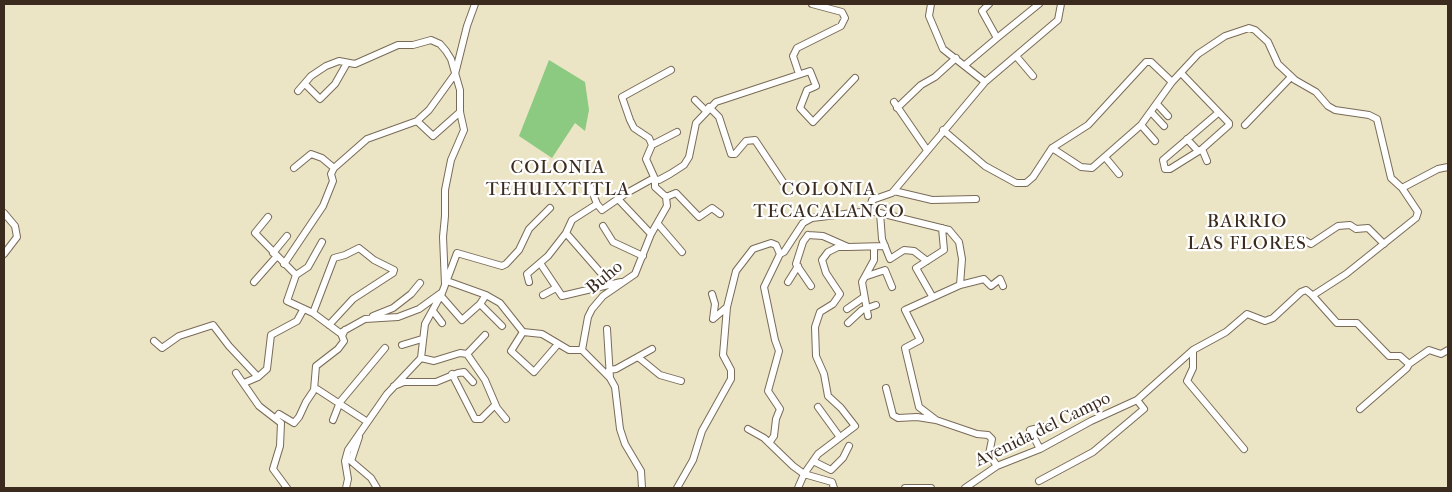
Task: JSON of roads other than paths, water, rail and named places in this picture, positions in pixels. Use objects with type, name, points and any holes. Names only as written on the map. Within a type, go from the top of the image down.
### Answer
[{"type":"street","points":[[284,264],[324,206],[333,181],[331,174],[334,168],[367,140],[417,121],[429,110],[455,74],[464,34],[475,4]]},
{"type":"street","points":[[799,74],[793,56],[797,48],[841,26],[845,18],[842,12],[812,4]]},
{"type":"street","points":[[931,4],[929,16],[943,49],[985,82]]},
{"type":"street","points":[[989,4],[982,11],[997,38]]},
{"type":"street","points":[[965,65],[1038,4]]},
{"type":"street","points":[[869,211],[872,200],[890,195],[894,191],[985,82],[1058,20],[1060,5]]},
{"type":"street","points":[[1052,148],[1085,168],[1092,168],[1141,125],[1172,82],[1206,47],[1225,36],[1249,28],[1255,30],[1268,42],[1278,64],[1292,77],[1316,92],[1332,109],[1359,112],[1377,118],[1391,178],[1402,188],[1418,215],[1346,274],[1312,295],[1337,323],[1357,323],[1389,356],[1400,356],[1409,364]]},
{"type":"street","points":[[298,91],[326,66],[339,61],[355,64],[391,47],[413,45],[431,40],[440,44],[446,51],[462,97],[460,112],[464,130],[451,160],[445,190],[446,216],[443,237],[446,282]]},
{"type":"street","points":[[1016,56],[1033,76]]},
{"type":"street","points":[[927,150],[895,105],[935,77],[956,58]]},
{"type":"street","points":[[943,130],[985,166],[1016,183],[1026,182],[1037,172],[1044,157],[1052,148],[1088,125],[1146,62],[1151,62],[1172,82]]},
{"type":"street","points":[[304,84],[320,99],[335,84],[347,63]]},
{"type":"street","points":[[652,145],[649,138],[634,128],[622,97],[671,70]]},
{"type":"street","points":[[590,186],[597,204],[602,210],[618,199],[655,179],[659,180],[684,164],[689,157],[696,123],[707,109],[716,102],[808,71],[812,73],[816,86],[807,90],[800,105],[802,110],[814,122],[855,78]]},
{"type":"street","points":[[1181,73],[1228,122],[1228,128],[1200,150],[1170,169],[1165,169],[1163,160],[1218,112]]},
{"type":"street","points":[[1245,125],[1292,77]]},
{"type":"street","points":[[695,100],[719,117],[731,154],[735,154],[746,141],[755,140],[783,182]]},
{"type":"street","points":[[1156,104],[1168,116]]},
{"type":"street","points":[[417,121],[432,136],[460,112]]},
{"type":"street","points":[[1151,112],[1164,126]]},
{"type":"street","points":[[1141,125],[1155,142]]},
{"type":"street","points":[[677,132],[652,145],[646,159],[655,179],[656,187],[666,197],[676,193],[699,217],[712,208],[720,214]]},
{"type":"street","points":[[1187,139],[1200,150],[1207,161]]},
{"type":"street","points":[[294,168],[311,154],[322,158],[334,168]]},
{"type":"street","points":[[1105,157],[1119,174]]},
{"type":"street","points":[[1402,188],[1438,169],[1448,167]]},
{"type":"street","points":[[894,191],[932,200],[976,199]]},
{"type":"street","name":"Buho","points":[[582,350],[588,317],[592,309],[603,296],[635,274],[651,234],[667,206],[666,197]]},
{"type":"street","points":[[618,199],[651,234]]},
{"type":"street","points":[[529,282],[526,274],[540,263],[566,233],[575,217],[597,204]]},
{"type":"street","points":[[346,488],[348,479],[347,456],[365,423],[393,386],[421,358],[425,324],[441,294],[456,253],[502,266],[519,250],[529,229],[550,208]]},
{"type":"street","points":[[769,443],[774,436],[776,420],[780,410],[768,391],[779,351],[764,287],[780,254],[788,249],[807,220],[835,214],[869,211],[949,230],[958,242],[962,259],[960,285]]},
{"type":"street","points":[[4,213],[16,226],[17,237],[4,254]]},
{"type":"street","points":[[880,213],[880,226],[890,259],[904,250],[914,251],[927,261]]},
{"type":"street","points":[[268,217],[255,233],[296,275]]},
{"type":"street","points":[[807,220],[808,235],[803,242],[796,264],[811,286]]},
{"type":"street","points":[[658,224],[682,252]]},
{"type":"street","points":[[1304,240],[1311,244],[1338,226],[1350,225],[1356,229],[1368,228],[1384,244]]},
{"type":"street","points":[[603,226],[613,242],[643,256]]},
{"type":"street","points":[[932,296],[916,268],[944,250],[942,228]]},
{"type":"street","points":[[566,233],[600,272]]},
{"type":"street","points":[[808,235],[823,236],[848,247]]},
{"type":"street","points":[[254,282],[287,236]]},
{"type":"street","points":[[322,242],[308,267],[296,275],[287,301],[313,313],[338,333],[365,319],[394,308],[411,294],[420,283]]},
{"type":"street","points":[[677,488],[693,460],[702,431],[731,379],[731,370],[724,356],[727,307],[733,280],[740,265],[754,249],[771,243],[778,248],[780,254]]},
{"type":"street","points":[[798,488],[804,474],[813,461],[839,436],[855,426],[841,408],[828,396],[824,374],[816,356],[815,327],[820,312],[833,304],[840,294],[826,273],[822,260],[828,252],[838,247],[885,246]]},
{"type":"street","points":[[868,316],[862,282],[867,276],[874,260],[874,247]]},
{"type":"street","points":[[313,313],[334,258],[345,256],[359,248],[394,272],[353,298],[328,325]]},
{"type":"street","points":[[540,263],[562,296],[627,280]]},
{"type":"street","points":[[788,282],[798,266]]},
{"type":"street","points":[[867,276],[885,270],[892,287]]},
{"type":"street","points":[[936,420],[919,407],[905,348],[920,340],[906,310],[932,296],[960,285],[984,279],[991,286],[1000,279],[1003,286]]},
{"type":"street","points":[[446,282],[486,295],[500,303],[523,332],[542,334],[569,350],[582,350],[610,378],[615,386],[620,429],[625,444],[640,471],[642,488]]},
{"type":"street","points":[[543,295],[556,288]]},
{"type":"street","name":"Avenida del Campo","points":[[964,488],[996,466],[1040,449],[1091,421],[1137,400],[1193,350],[1226,332],[1247,314],[1265,322],[1273,318],[1301,292],[1309,291],[1312,295]]},
{"type":"street","points":[[441,294],[462,320],[480,304],[486,295]]},
{"type":"street","points":[[365,319],[398,318],[419,309],[441,294]]},
{"type":"street","points":[[712,294],[715,304],[713,319],[727,307]]},
{"type":"street","points":[[847,309],[864,297]]},
{"type":"street","points":[[480,304],[502,326]]},
{"type":"street","points":[[848,323],[866,307],[876,305]]},
{"type":"street","points":[[244,383],[258,378],[269,364],[269,338],[271,335],[297,321],[303,310]]},
{"type":"street","points":[[433,311],[442,323]]},
{"type":"street","points":[[154,341],[162,348],[180,336],[213,325],[258,378]]},
{"type":"street","points":[[607,329],[610,378]]},
{"type":"street","points":[[277,418],[279,414],[294,422],[317,390],[316,366],[338,349],[344,341],[342,336],[345,330]]},
{"type":"street","points":[[523,332],[511,351],[534,372],[558,344]]},
{"type":"street","points":[[467,354],[485,335]]},
{"type":"street","points":[[402,345],[422,340]]},
{"type":"street","points":[[332,420],[340,402],[384,348]]},
{"type":"street","points":[[609,370],[652,349]]},
{"type":"street","points":[[1193,350],[1193,368],[1187,381],[1244,449]]},
{"type":"street","points":[[1360,409],[1407,368],[1409,364],[1429,350],[1441,354],[1448,350]]},
{"type":"street","points":[[421,358],[434,361],[460,352],[467,354],[485,380],[496,405],[506,419]]},
{"type":"street","points":[[638,357],[660,375],[680,381]]},
{"type":"street","points":[[393,386],[411,381],[436,382],[452,374],[464,372],[473,382]]},
{"type":"street","points":[[236,373],[266,412],[282,423],[282,433],[273,469],[287,488]]},
{"type":"street","points":[[452,374],[475,419],[481,419],[496,405]]},
{"type":"street","points":[[886,388],[893,415],[898,418],[917,417],[936,420],[976,434],[988,435],[992,439],[988,454],[996,466]]},
{"type":"street","points":[[317,390],[340,402],[365,423]]},
{"type":"street","points":[[1039,481],[1092,452],[1147,411],[1137,400]]},
{"type":"street","points":[[818,407],[839,436]]},
{"type":"street","points":[[365,423],[351,461],[371,478],[377,488]]},
{"type":"street","points":[[1040,449],[1030,430],[1043,427]]},
{"type":"street","points":[[748,429],[769,443],[804,474],[832,482],[834,488]]},
{"type":"street","points":[[813,461],[831,470],[843,458],[849,446]]},
{"type":"street","points":[[905,488],[931,488]]},
{"type":"district","name":"COLONIA TEHUIXTITLA","points":[[558,179]]},
{"type":"district","name":"COLONIA TECACALANCO","points":[[829,201]]},
{"type":"district","name":"BARRIO LAS FLORES","points":[[1247,233]]}]
